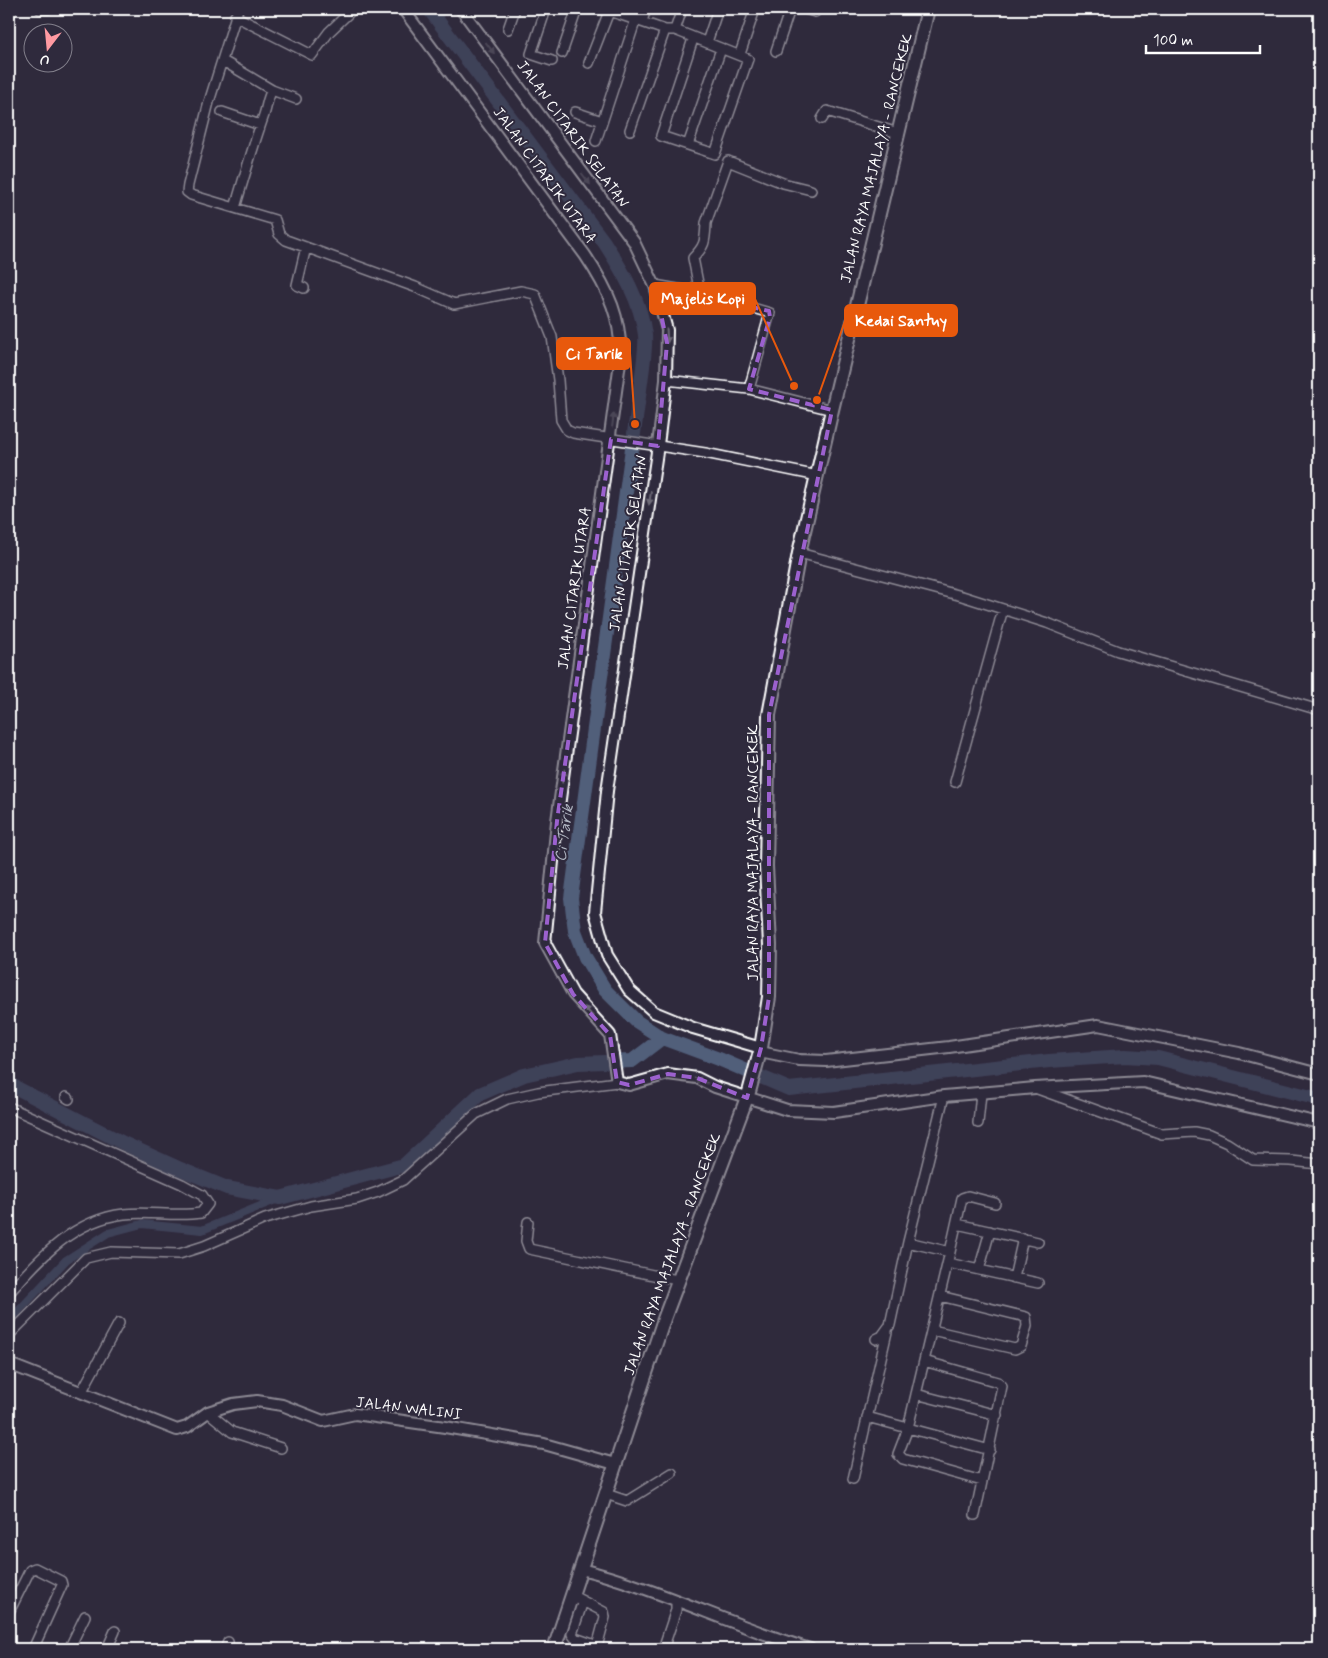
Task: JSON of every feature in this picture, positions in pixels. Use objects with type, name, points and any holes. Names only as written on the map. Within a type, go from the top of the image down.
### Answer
[{"type":"main road","name":"JALAN RAYA MAJALAYA - RANCEKEK","points":[[554,1649],[578,1598],[581,1569],[615,1464],[677,1280],[748,1095],[760,1054],[769,997],[770,962],[766,866],[769,715],[799,553],[928,9]]},
{"type":"street","points":[[9,16],[11,9]]},
{"type":"street","points":[[40,9],[48,9]]},
{"type":"street","points":[[353,9],[329,32],[312,55],[236,12],[223,62],[209,102],[187,190],[191,195],[275,220],[279,234],[286,240],[416,287],[454,304],[521,291],[535,294],[552,337],[558,380],[560,420],[573,433],[655,445],[818,476]]},
{"type":"street","name":"JALAN CITARIK UTARA","points":[[402,9],[601,279],[614,306],[622,342],[612,439],[557,821],[545,944],[573,994],[610,1036],[616,1080]]},
{"type":"street","name":"JALAN CITARIK SELATAN","points":[[461,9],[634,242],[655,285],[667,330],[666,380],[655,445],[607,791],[595,912],[607,955],[629,990],[654,1012],[760,1054],[798,1060],[826,1061],[949,1047],[1098,1025],[1239,1053],[1319,1074]]},
{"type":"street","points":[[508,29],[515,9]]},
{"type":"street","points":[[546,9],[531,54],[552,61]]},
{"type":"street","points":[[562,53],[578,9]]},
{"type":"street","points":[[590,63],[608,9],[665,30],[675,30],[693,39],[707,42],[748,58],[715,154],[661,136],[693,39]]},
{"type":"street","points":[[596,141],[639,20],[646,9]]},
{"type":"street","points":[[675,30],[682,9]]},
{"type":"street","points":[[707,42],[718,9]]},
{"type":"street","points":[[740,54],[754,9]]},
{"type":"street","points":[[776,51],[790,9]]},
{"type":"street","points":[[805,9],[815,12],[816,9]]},
{"type":"street","points":[[630,130],[665,30]]},
{"type":"street","points":[[688,145],[721,49]]},
{"type":"street","points":[[223,62],[272,90],[296,99]]},
{"type":"street","points":[[235,208],[266,101],[272,90]]},
{"type":"street","points":[[822,119],[825,112],[828,111],[898,133]]},
{"type":"street","points":[[222,112],[260,125]]},
{"type":"street","points":[[575,112],[602,122]]},
{"type":"street","points":[[700,293],[693,258],[699,253],[705,241],[707,232],[705,225],[728,161],[783,183],[811,190]]},
{"type":"street","points":[[304,288],[297,285],[306,247]]},
{"type":"street","points":[[655,285],[700,293],[770,313],[749,388]]},
{"type":"street","points":[[666,380],[749,388],[832,410]]},
{"type":"street","points":[[799,553],[962,596],[1047,623],[1118,651],[1319,710]]},
{"type":"street","points":[[955,782],[1003,609]]},
{"type":"street","points":[[9,1335],[86,1258],[111,1252],[178,1254],[204,1246],[265,1219],[311,1206],[357,1199],[378,1192],[403,1180],[476,1114],[507,1099],[538,1092],[616,1080],[629,1085],[668,1074],[697,1078],[715,1087],[748,1095],[787,1110],[834,1112],[944,1096],[1035,1088],[1154,1084],[1319,1123]]},
{"type":"street","points":[[1035,1088],[1162,1134],[1194,1132],[1209,1135],[1227,1143],[1253,1160],[1319,1164]]},
{"type":"street","points":[[978,1123],[982,1093]]},
{"type":"street","points":[[853,1478],[944,1096]]},
{"type":"street","points":[[9,1107],[182,1184],[202,1195],[208,1204],[201,1214],[186,1216],[124,1214],[90,1222],[76,1229],[39,1259],[9,1293]]},
{"type":"street","points":[[982,1481],[899,1458],[899,1451],[908,1428],[964,1197],[995,1203]]},
{"type":"street","points":[[528,1222],[526,1241],[529,1249],[677,1280]]},
{"type":"street","points":[[957,1224],[1038,1242]]},
{"type":"street","points":[[979,1270],[990,1231]]},
{"type":"street","points":[[1014,1278],[1023,1238]]},
{"type":"street","points":[[908,1242],[950,1252]]},
{"type":"street","points":[[948,1263],[1038,1283]]},
{"type":"street","points":[[932,1330],[1014,1349],[1021,1346],[1027,1326],[1026,1317],[940,1296]]},
{"type":"street","points":[[82,1391],[119,1323]]},
{"type":"street","points":[[876,1339],[887,1332]]},
{"type":"street","points":[[924,1361],[998,1382],[1003,1389],[976,1515]]},
{"type":"street","name":"JALAN WALINI","points":[[9,1364],[82,1391],[177,1430],[187,1427],[208,1412],[247,1402],[267,1402],[322,1421],[355,1414],[544,1444],[615,1464]]},
{"type":"street","points":[[916,1394],[997,1414]]},
{"type":"street","points":[[208,1412],[232,1432],[281,1448]]},
{"type":"street","points":[[867,1417],[990,1450]]},
{"type":"street","points":[[606,1494],[627,1501],[672,1473]]},
{"type":"street","points":[[9,1612],[30,1570],[35,1568],[61,1581],[62,1585],[32,1649]]},
{"type":"street","points":[[581,1569],[624,1581],[764,1634],[810,1649]]},
{"type":"street","points":[[578,1598],[604,1612],[598,1643],[595,1645],[575,1638],[572,1634],[578,1598]]},
{"type":"street","points":[[663,1649],[676,1610],[676,1600]]},
{"type":"street","points":[[69,1649],[84,1616]]},
{"type":"street","points":[[107,1649],[115,1631]]},
{"type":"highlighted area","points":[[655,285],[769,311],[770,317],[749,389],[832,410],[769,715],[769,997],[761,1048],[747,1098],[697,1078],[668,1074],[629,1085],[617,1082],[610,1035],[573,994],[545,943],[557,821],[611,439],[658,446],[667,343]]},
{"type":"waterway","name":"Ci Tarik","points":[[429,9],[604,242],[630,286],[643,322],[645,351],[571,898],[575,931],[585,957],[605,990],[636,1021],[662,1038],[719,1059],[789,1089],[1049,1061],[1125,1056],[1158,1058],[1319,1099]]},
{"type":"waterway","points":[[9,1084],[125,1144],[178,1168],[227,1188],[280,1198],[404,1165],[480,1094],[524,1075],[578,1063],[632,1061],[662,1038]]},
{"type":"waterway","points":[[9,1321],[66,1260],[108,1233],[142,1224],[202,1230],[280,1198]]},
{"type":"place","name":"Majelis Kopi","points":[[794,386]]},
{"type":"place","name":"Kedai Santuy","points":[[817,400]]},
{"type":"place","name":"Ci Tarik","points":[[635,424]]}]
